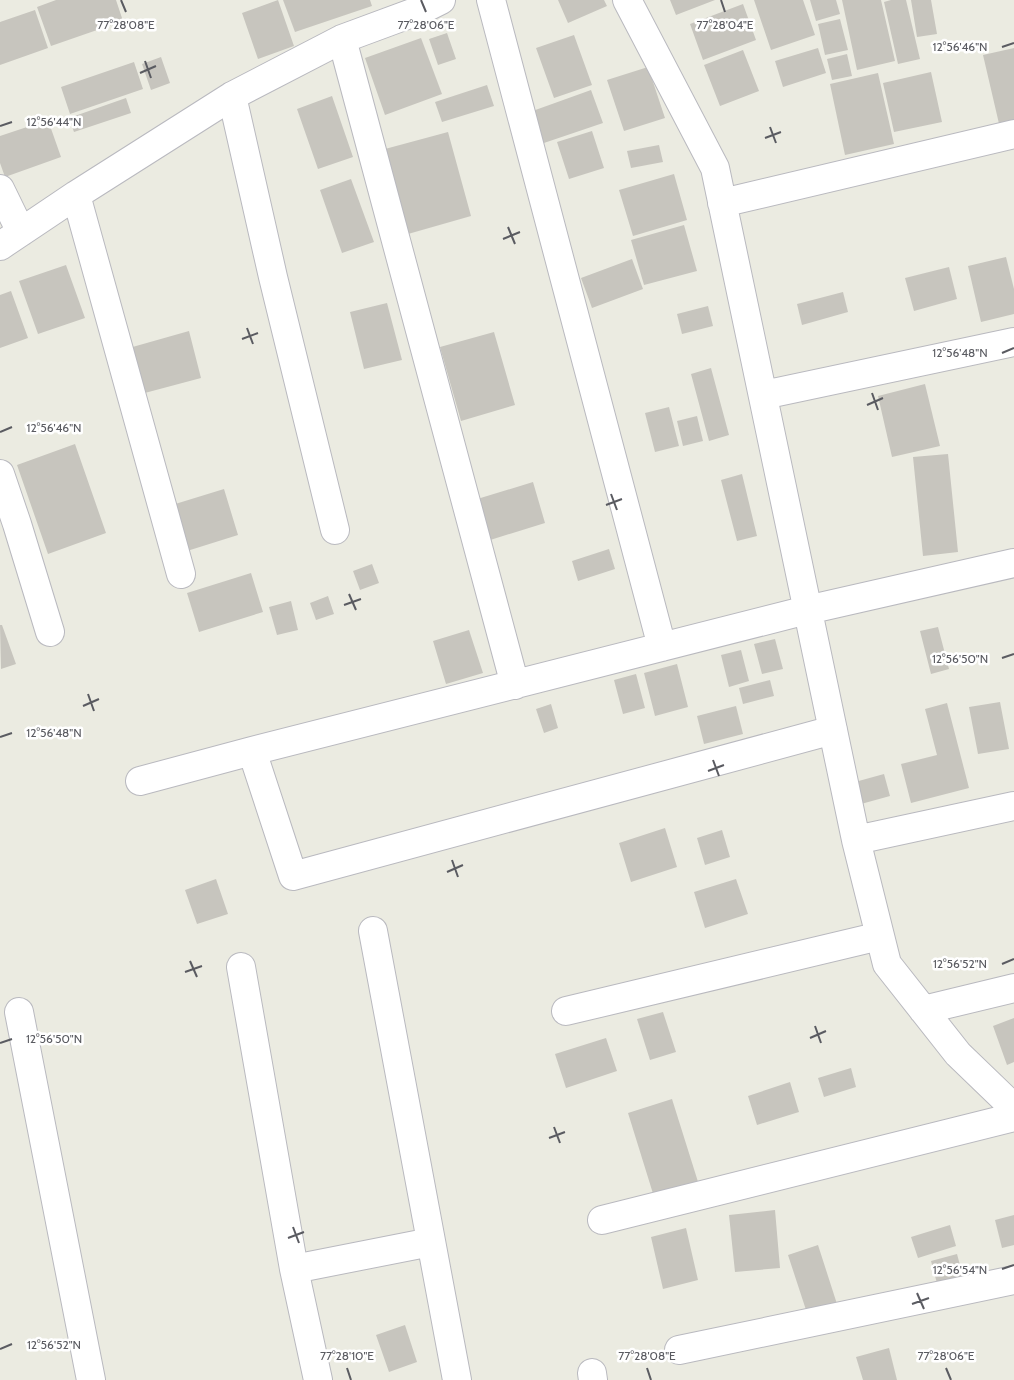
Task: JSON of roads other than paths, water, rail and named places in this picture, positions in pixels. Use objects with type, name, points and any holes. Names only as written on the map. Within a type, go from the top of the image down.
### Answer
[{"type":"street","points":[[0,189],[11,239],[76,195],[232,96],[342,39],[441,0]]},
{"type":"street","points":[[490,0],[662,647]]},
{"type":"street","points":[[627,0],[715,168],[856,840],[887,964],[958,1054],[1014,1108]]},
{"type":"street","points":[[342,39],[515,685]]},
{"type":"street","points":[[232,96],[273,278],[335,530]]},
{"type":"street","points":[[722,203],[1014,134]]},
{"type":"street","points":[[76,195],[181,574]]},
{"type":"street","points":[[763,395],[1014,342]]},
{"type":"street","points":[[0,474],[50,632]]},
{"type":"street","points":[[140,781],[807,610],[1014,563]]},
{"type":"street","points":[[252,751],[293,876],[833,730]]},
{"type":"street","points":[[856,840],[1014,806]]},
{"type":"street","points":[[373,931],[457,1380]]},
{"type":"street","points":[[566,1011],[880,936]]},
{"type":"street","points":[[242,967],[294,1269],[318,1380]]},
{"type":"street","points":[[923,1010],[1014,988]]},
{"type":"street","points":[[19,1012],[91,1380]]},
{"type":"street","points":[[602,1220],[1014,1117]]},
{"type":"street","points":[[294,1269],[431,1242]]},
{"type":"street","points":[[679,1350],[1014,1280]]}]
